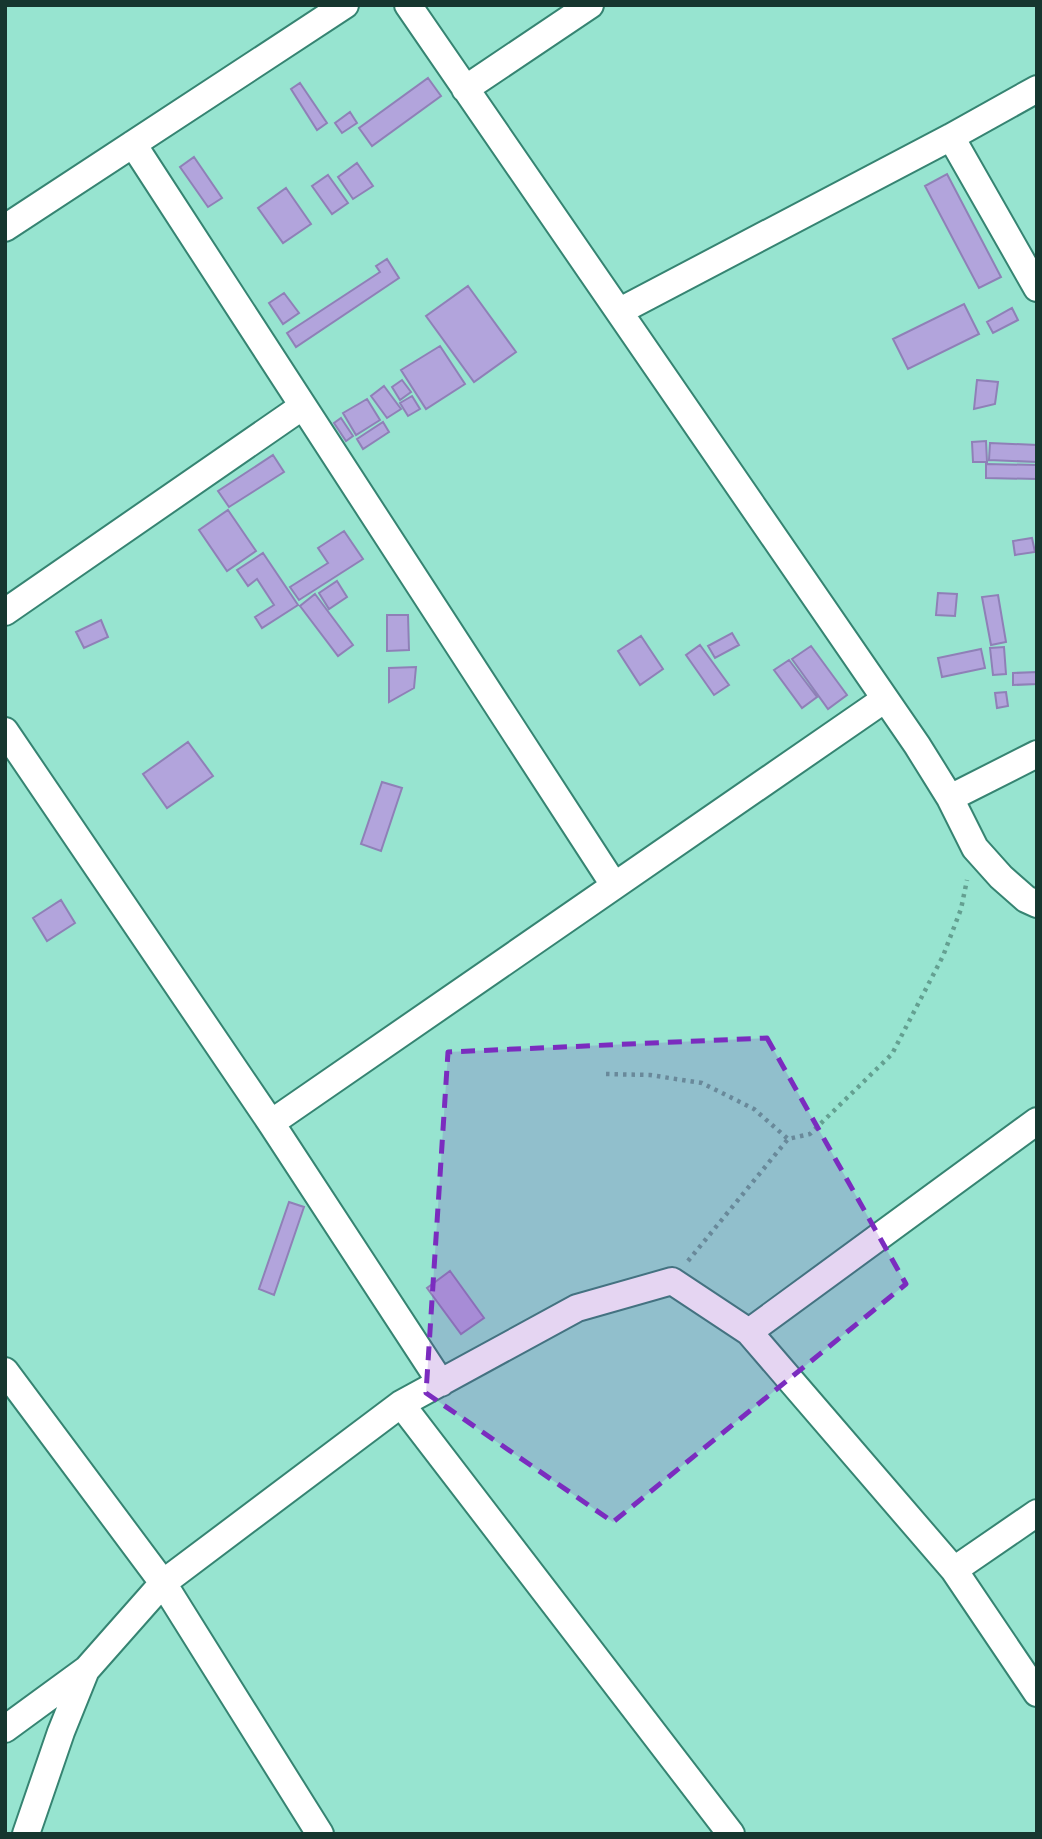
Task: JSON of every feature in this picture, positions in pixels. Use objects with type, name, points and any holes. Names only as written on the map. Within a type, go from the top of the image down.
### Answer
[{"type":"street","points":[[5,228],[345,5]]},
{"type":"street","points":[[408,5],[885,699],[950,798],[975,848],[1001,877],[1037,904]]},
{"type":"street","points":[[466,89],[590,5]]},
{"type":"street","points":[[620,311],[1037,89]]},
{"type":"street","points":[[951,136],[1037,288]]},
{"type":"street","points":[[133,144],[614,885]]},
{"type":"street","points":[[5,612],[303,406]]},
{"type":"street","points":[[271,1123],[885,699]]},
{"type":"street","points":[[5,731],[271,1123],[441,1383]]},
{"type":"street","points":[[950,798],[1037,754]]},
{"type":"street","points":[[749,1332],[1037,1121]]},
{"type":"street","points":[[5,1729],[87,1669],[163,1583],[401,1404],[577,1308],[672,1281],[749,1332],[954,1570],[1037,1693]]},
{"type":"street","points":[[5,1371],[163,1583],[320,1834]]},
{"type":"street","points":[[401,1404],[731,1834]]},
{"type":"street","points":[[954,1570],[1037,1513]]},
{"type":"street","points":[[26,1834],[61,1732],[87,1669]]},
{"type":"path","points":[[672,1281],[788,1139],[810,1134],[892,1054],[943,956],[961,908],[975,848]]},
{"type":"path","points":[[606,1074],[650,1075],[702,1083],[754,1109],[788,1139]]},
{"type":"highlighted area","points":[[767,1038],[906,1284],[613,1522],[426,1393],[448,1052]]},
{"type":"building","points":[[428,78],[441,96],[372,146],[359,128]]},
{"type":"building","points":[[300,83],[327,123],[317,130],[291,89]]},
{"type":"building","points":[[350,112],[357,123],[342,133],[335,123]]},
{"type":"building","points":[[194,157],[222,198],[208,207],[180,167]]},
{"type":"building","points":[[357,163],[373,186],[353,199],[338,177]]},
{"type":"building","points":[[947,174],[1001,277],[979,288],[925,186]]},
{"type":"building","points":[[328,175],[348,203],[332,214],[312,186]]},
{"type":"building","points":[[286,188],[311,224],[283,243],[258,208]]},
{"type":"building","points":[[387,259],[399,278],[296,347],[287,333],[380,272],[376,266]]},
{"type":"building","points":[[468,286],[516,352],[474,382],[426,316]]},
{"type":"building","points":[[284,293],[299,313],[283,324],[269,303]]},
{"type":"building","points":[[964,304],[979,334],[908,369],[893,339]]},
{"type":"building","points":[[1012,308],[1018,320],[993,333],[987,322]]},
{"type":"building","points":[[440,346],[465,384],[426,409],[401,370]]},
{"type":"building","points":[[402,380],[411,392],[400,400],[392,387]]},
{"type":"building","points":[[977,380],[998,382],[995,404],[974,409]]},
{"type":"building","points":[[384,386],[401,409],[387,418],[371,396]]},
{"type":"building","points":[[412,396],[420,409],[408,416],[400,403]]},
{"type":"building","points":[[367,399],[380,420],[356,435],[343,413]]},
{"type":"building","points":[[341,418],[353,436],[346,441],[334,423]]},
{"type":"building","points":[[383,422],[389,432],[363,449],[357,439]]},
{"type":"building","points":[[986,441],[987,462],[973,462],[972,442]]},
{"type":"building","points":[[990,443],[1037,445],[1037,462],[989,460]]},
{"type":"building","points":[[273,455],[284,472],[229,507],[218,491]]},
{"type":"building","points":[[986,464],[1037,465],[1037,479],[986,478]]},
{"type":"building","points":[[228,510],[256,551],[227,571],[199,530]]},
{"type":"building","points":[[344,531],[363,559],[299,600],[290,587],[328,563],[318,548]]},
{"type":"building","points":[[1032,538],[1035,552],[1015,555],[1013,541]]},
{"type":"building","points":[[263,553],[298,605],[262,628],[255,617],[274,605],[257,579],[248,586],[237,570]]},
{"type":"building","points":[[337,581],[347,597],[329,609],[319,593]]},
{"type":"building","points":[[938,593],[957,594],[955,616],[936,615]]},
{"type":"building","points":[[315,594],[353,645],[338,656],[300,606]]},
{"type":"building","points":[[998,595],[1006,642],[991,645],[982,597]]},
{"type":"building","points":[[387,615],[408,615],[409,650],[387,651]]},
{"type":"building","points":[[101,620],[108,637],[84,648],[76,632]]},
{"type":"building","points":[[732,633],[739,645],[715,658],[708,646]]},
{"type":"building","points":[[641,636],[663,669],[640,685],[618,651]]},
{"type":"building","points":[[700,645],[729,685],[714,695],[686,655]]},
{"type":"building","points":[[811,646],[847,695],[828,709],[792,659]]},
{"type":"building","points":[[1004,647],[1006,674],[993,675],[990,648]]},
{"type":"building","points":[[981,649],[985,668],[942,677],[938,658]]},
{"type":"building","points":[[789,660],[817,697],[802,708],[774,670]]},
{"type":"building","points":[[416,667],[414,688],[389,702],[389,668]]},
{"type":"building","points":[[1037,672],[1037,684],[1013,685],[1013,673]]},
{"type":"building","points":[[1006,692],[1008,706],[997,708],[995,693]]},
{"type":"building","points":[[188,742],[213,776],[167,808],[143,774]]},
{"type":"building","points":[[382,782],[402,788],[381,851],[361,844]]},
{"type":"building","points":[[61,900],[75,923],[47,941],[33,918]]},
{"type":"building","points":[[289,1202],[304,1207],[274,1295],[259,1289]]},
{"type":"building","points":[[450,1271],[484,1318],[461,1334],[427,1288]]}]
